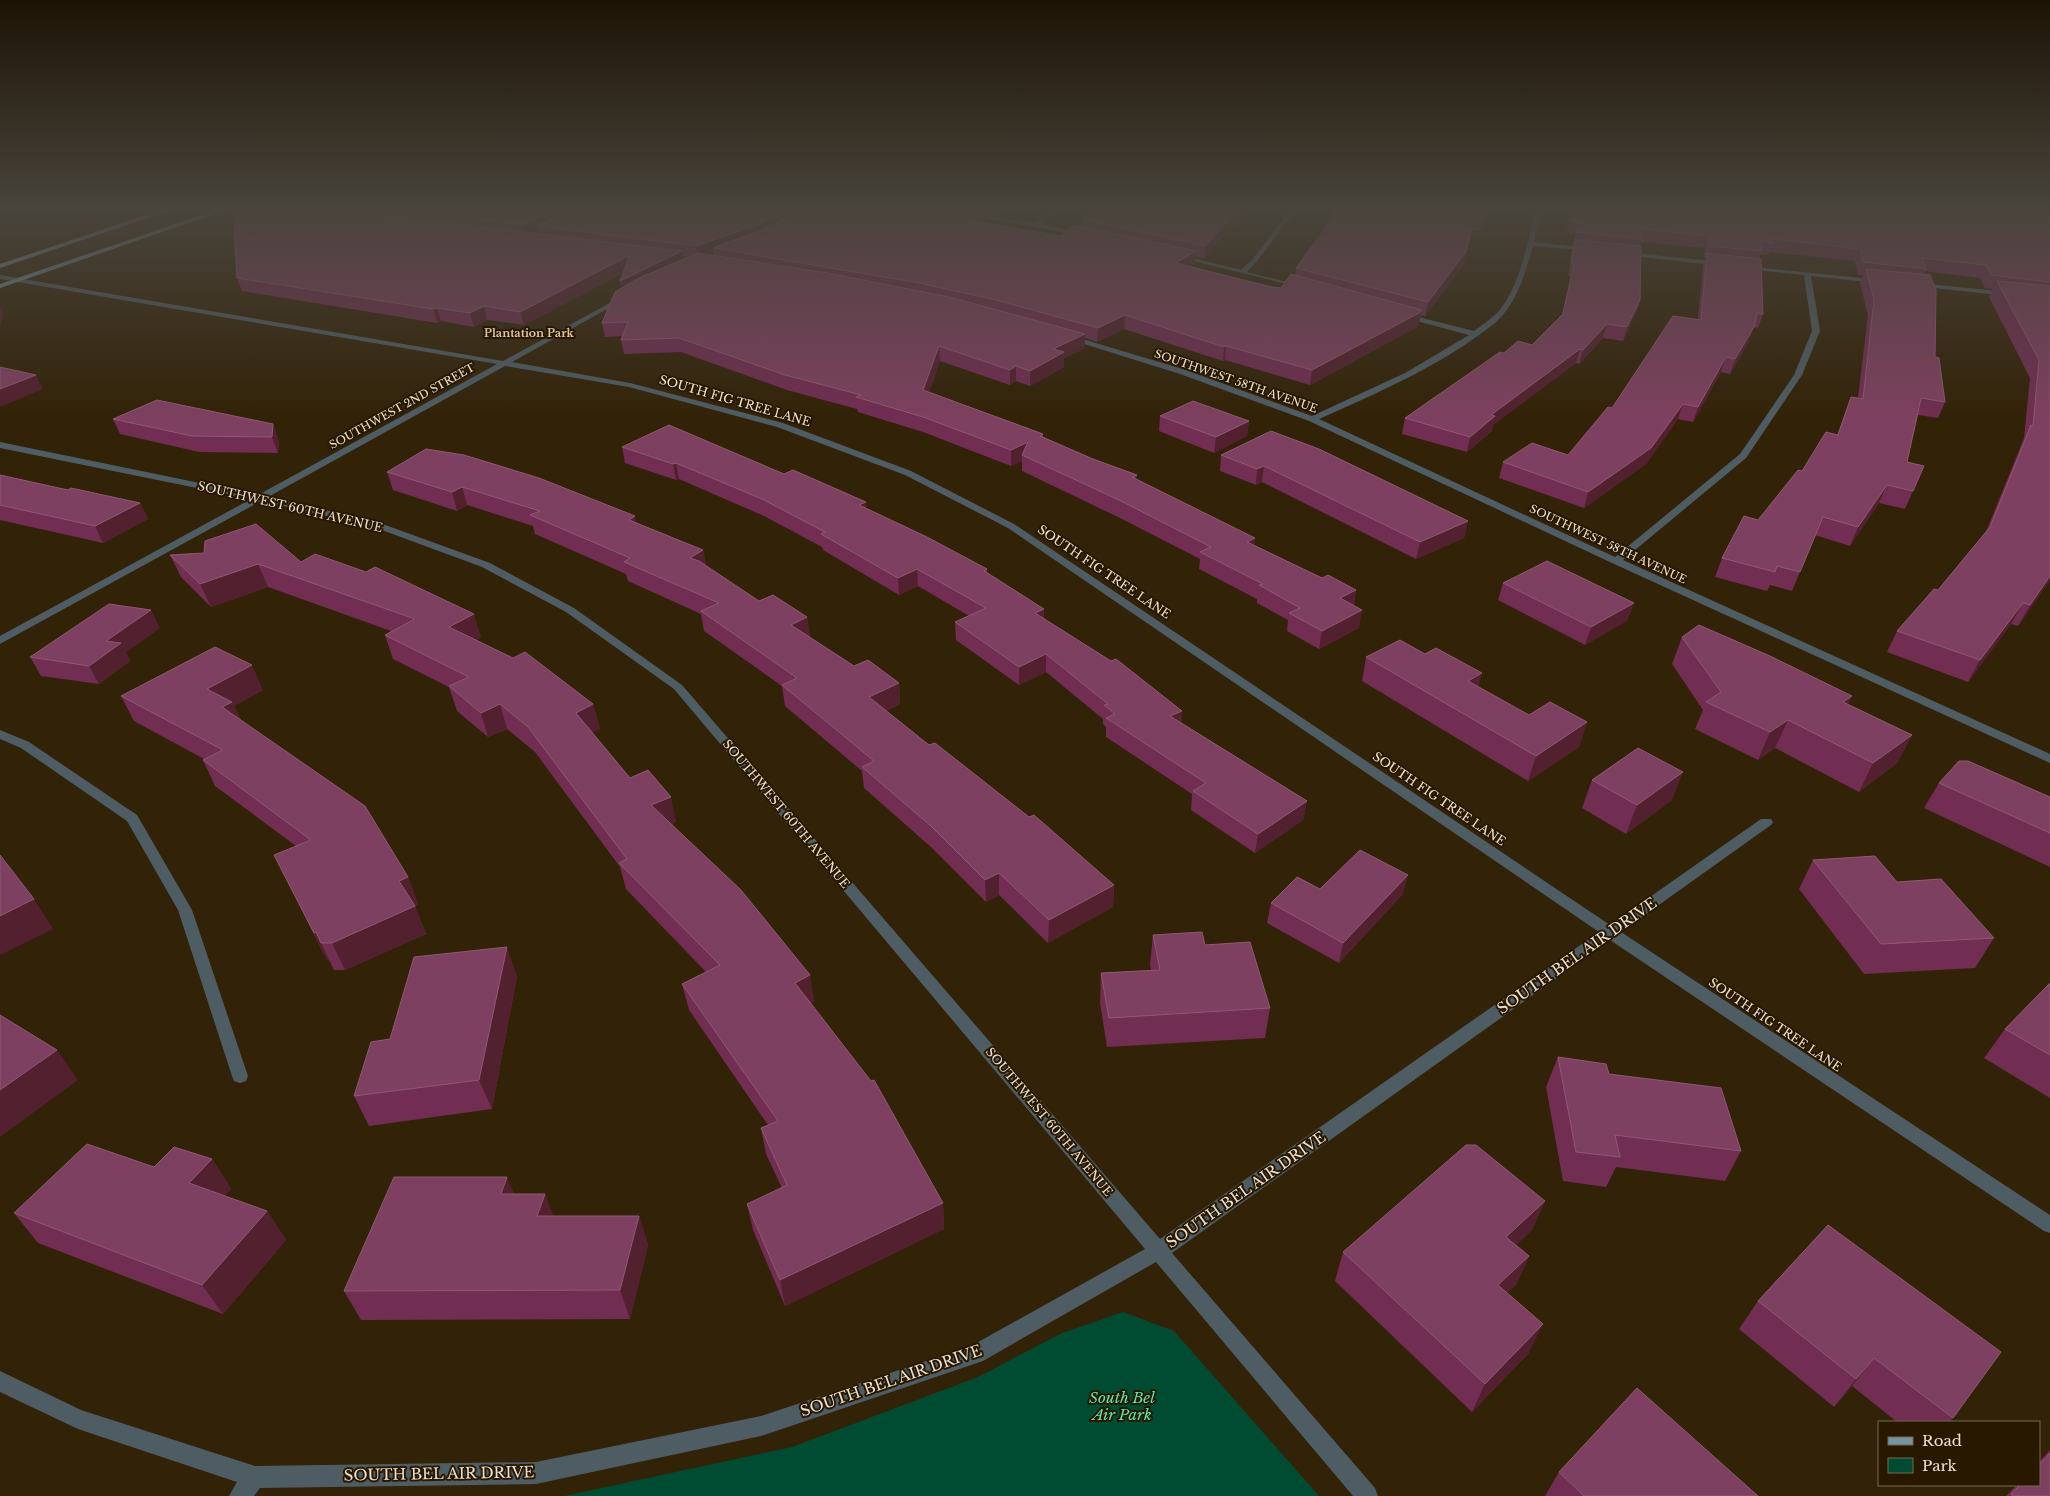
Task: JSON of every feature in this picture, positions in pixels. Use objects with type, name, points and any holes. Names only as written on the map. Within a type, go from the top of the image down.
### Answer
[{"type":"main road","points":[[0,286],[22,279]]},
{"type":"street","name":"SOUTH FIG TREE LANE","points":[[11,279],[630,384],[780,425],[908,474],[1011,526],[1610,932],[2050,1225]]},
{"type":"street","points":[[1272,279],[1311,290]]},
{"type":"street","points":[[1312,419],[1389,385],[1432,363],[1475,334],[1501,312],[1518,279]]},
{"type":"street","points":[[1616,560],[1743,456],[1798,375],[1816,331],[1808,279]]},
{"type":"street","points":[[1857,279],[1885,282]]},
{"type":"street","points":[[1914,284],[2011,295]]},
{"type":"street","name":"SOUTHWEST 2ND STREET","points":[[0,641],[631,294]]},
{"type":"street","points":[[1398,313],[1475,334]]},
{"type":"street","name":"SOUTHWEST 58TH AVENUE","points":[[1056,334],[1183,372],[1312,419],[2049,757]]},
{"type":"street","name":"SOUTHWEST 60TH AVENUE","points":[[0,445],[260,498],[374,524],[486,565],[570,610],[678,687],[1367,1496]]},
{"type":"street","points":[[0,734],[25,745],[132,818],[185,910],[240,1076]]},
{"type":"street","name":"SOUTH BEL AIR DRIVE","points":[[0,1381],[78,1419],[255,1477],[536,1473],[761,1426],[976,1354],[1159,1252],[1766,822]]},
{"type":"street","points":[[240,1496],[255,1477]]},
{"type":"green space","name":"South Bel Air Park","points":[[1123,1312],[1174,1331],[1319,1496],[564,1496],[792,1447],[978,1377],[1062,1333]]},
{"type":"building","points":[[242,279],[584,279],[520,312],[484,306],[470,313],[433,309]]},
{"type":"building","points":[[638,279],[857,279],[949,297],[1085,334],[1053,349],[1064,352],[1030,371],[1016,366],[1010,370],[939,346],[923,390],[1043,434],[1040,436],[1093,459],[1137,475],[1132,477],[1255,538],[1247,542],[1322,578],[1328,575],[1356,590],[1340,598],[1362,610],[1322,631],[1289,613],[1300,608],[1259,585],[1263,584],[1200,552],[1211,547],[1121,501],[1022,455],[1028,442],[1011,450],[923,417],[856,397],[861,395],[785,375],[679,338],[621,340],[628,322],[602,323],[615,292]]},
{"type":"building","points":[[894,279],[1239,279],[1281,288],[1288,279],[1309,279],[1422,310],[1312,370],[1224,347],[1125,315],[1098,328],[996,300]]},
{"type":"building","points":[[1338,279],[1446,279],[1428,302]]},
{"type":"building","points":[[1571,279],[1640,279],[1640,300],[1627,327],[1607,324],[1583,350],[1580,349],[1491,415],[1495,416],[1470,437],[1405,418],[1500,352],[1504,353],[1518,341],[1532,345],[1563,314]]},
{"type":"building","points":[[1705,279],[1762,279],[1763,314],[1757,313],[1754,327],[1735,359],[1726,357],[1698,407],[1683,404],[1651,448],[1588,492],[1503,462],[1532,443],[1568,455],[1608,407],[1612,408],[1673,316],[1701,320]]},
{"type":"building","points":[[1869,279],[1932,279],[1936,290],[1935,357],[1939,358],[1945,402],[1921,398],[1907,462],[1924,466],[1913,491],[1887,485],[1858,527],[1823,517],[1800,572],[1777,566],[1775,572],[1722,558],[1744,516],[1758,520],[1798,470],[1802,471],[1826,432],[1838,435],[1851,397],[1863,399],[1874,300]]},
{"type":"building","points":[[2023,279],[2050,279],[2050,282]]},
{"type":"building","points":[[1997,281],[2050,286],[2050,576],[2030,605],[2023,603],[1980,660],[1897,631],[1934,589],[1938,590],[1990,527],[2031,425],[2033,426],[2039,360]]},
{"type":"building","points":[[0,367],[36,375],[0,389]]},
{"type":"building","points":[[157,400],[273,424],[272,437],[192,436],[113,419]]},
{"type":"building","points":[[1193,401],[1249,421],[1216,437],[1160,416]]},
{"type":"building","points":[[669,425],[784,474],[793,470],[866,502],[859,505],[927,537],[987,569],[984,571],[1044,609],[1035,613],[1111,661],[1116,659],[1182,711],[1170,716],[1307,801],[1258,834],[1193,791],[1206,783],[1106,718],[1115,714],[1104,705],[1108,704],[1046,654],[1019,667],[955,622],[986,608],[917,569],[898,578],[821,534],[825,532],[762,499],[676,463],[673,464],[622,447]]},
{"type":"building","points":[[1271,431],[1319,449],[1468,521],[1420,542],[1264,466],[1257,469],[1221,455]]},
{"type":"building","points":[[426,449],[464,455],[539,478],[635,516],[629,520],[703,550],[690,558],[699,561],[759,601],[773,595],[807,617],[791,625],[854,666],[868,660],[899,683],[869,697],[929,745],[935,743],[1029,817],[1034,815],[1114,885],[1049,920],[999,873],[985,880],[931,826],[862,767],[874,761],[782,685],[797,678],[701,611],[719,603],[624,562],[630,558],[530,515],[540,511],[462,487],[452,492],[387,472]]},
{"type":"building","points":[[0,475],[140,503],[95,526],[0,505]]},
{"type":"building","points":[[256,524],[301,562],[315,554],[366,572],[375,567],[474,614],[449,627],[513,658],[525,652],[593,704],[576,713],[630,778],[648,770],[671,797],[651,805],[741,890],[810,975],[795,983],[871,1081],[874,1080],[943,1203],[780,1280],[747,1204],[787,1185],[761,1128],[778,1121],[682,984],[720,965],[619,863],[627,859],[528,727],[500,704],[481,713],[449,686],[469,677],[385,635],[415,619],[258,564],[200,584],[170,555],[204,553],[205,541]]},
{"type":"building","points":[[1547,561],[1634,603],[1591,627],[1503,583]]},
{"type":"building","points":[[109,604],[151,610],[106,641],[121,643],[89,666],[30,657]]},
{"type":"building","points":[[1699,625],[1770,656],[1852,696],[1843,702],[1912,735],[1873,763],[1788,720],[1770,732],[1706,702],[1721,692],[1682,637]]},
{"type":"building","points":[[1400,640],[1425,654],[1436,648],[1482,673],[1468,681],[1529,715],[1550,702],[1587,722],[1536,756],[1366,657]]},
{"type":"building","points":[[215,647],[252,665],[207,689],[232,702],[222,707],[365,806],[408,877],[399,881],[415,906],[332,943],[321,943],[274,855],[311,840],[203,760],[223,750],[121,696]]},
{"type":"building","points":[[1638,748],[1683,772],[1637,805],[1592,780]]},
{"type":"building","points":[[1959,761],[1968,761],[2050,797],[2050,833],[1939,783]]},
{"type":"building","points":[[1360,850],[1408,875],[1343,943],[1271,903],[1297,877],[1320,889]]},
{"type":"building","points":[[0,855],[34,899],[0,916]]},
{"type":"building","points":[[1875,856],[1897,882],[1941,879],[1994,938],[1881,944],[1813,860]]},
{"type":"building","points":[[1202,932],[1205,945],[1250,942],[1270,1008],[1109,1018],[1101,973],[1160,970],[1153,935]]},
{"type":"building","points":[[507,947],[479,1080],[354,1096],[371,1042],[390,1039],[414,957]]},
{"type":"building","points":[[2050,983],[2050,1055],[2005,1029]]},
{"type":"building","points":[[0,1015],[57,1050],[0,1090]]},
{"type":"building","points":[[1558,1057],[1606,1064],[1609,1074],[1721,1088],[1741,1151],[1615,1135],[1620,1157],[1576,1152]]},
{"type":"building","points":[[87,1144],[154,1167],[174,1147],[212,1159],[189,1183],[267,1211],[202,1285],[14,1213]]},
{"type":"building","points":[[1466,1145],[1476,1145],[1545,1201],[1506,1237],[1529,1256],[1498,1285],[1543,1324],[1485,1384],[1343,1252]]},
{"type":"building","points":[[394,1177],[507,1177],[501,1194],[545,1194],[537,1216],[639,1216],[620,1290],[344,1291]]},
{"type":"building","points":[[1828,1225],[2001,1352],[1953,1418],[1874,1358],[1856,1379],[1758,1301]]},
{"type":"building","points":[[1637,1388],[1758,1496],[1584,1496],[1559,1472]]},
{"type":"building","points":[[2050,1453],[2050,1496],[2013,1496],[2011,1494],[2019,1486],[2040,1486],[2040,1464]]},
{"type":"district","name":"Plantation Park","points":[[529,333]]}]
